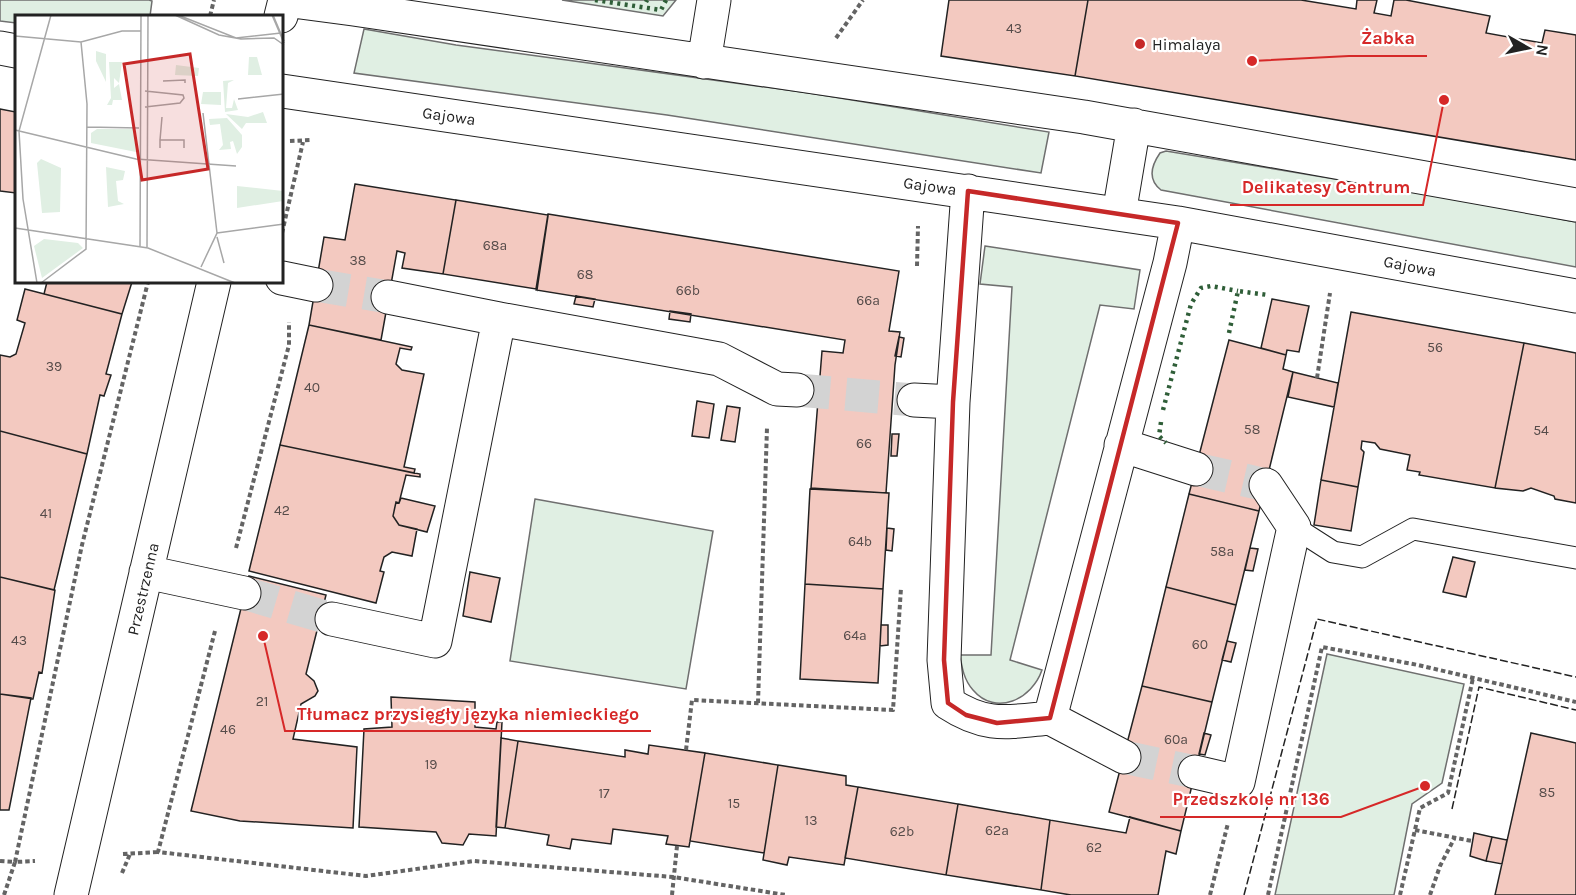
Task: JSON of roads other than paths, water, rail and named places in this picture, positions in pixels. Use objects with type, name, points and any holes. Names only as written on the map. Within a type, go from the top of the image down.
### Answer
[{"type":"street","points":[[281,15],[285,0],[1134,125],[1576,205]]},
{"type":"street","points":[[704,62],[714,0]]},
{"type":"street","points":[[0,48],[15,51]]},
{"type":"street","name":"Gajowa","points":[[284,91],[1178,223],[1576,296]]},
{"type":"street","points":[[1119,214],[1134,125]]},
{"type":"street","points":[[968,191],[953,402],[944,660],[948,703],[966,715],[997,723],[1050,718],[1124,756]]},
{"type":"street","points":[[1050,718],[1167,274],[1178,223]]},
{"type":"street","name":"Przestrzenna","points":[[71,895],[214,284]]},
{"type":"street","points":[[388,297],[498,320],[719,359],[777,389],[797,390]]},
{"type":"street","points":[[332,619],[435,641],[498,320]]},
{"type":"street","points":[[914,400],[953,402]]},
{"type":"street","points":[[1121,445],[1196,469]]},
{"type":"street","points":[[1195,772],[1238,782],[1294,527],[1266,484]]},
{"type":"street","points":[[146,572],[235,590]]},
{"type":"lane","points":[[1294,527],[1333,552],[1362,557],[1413,529],[1576,558]]},
{"type":"tunnel","points":[[316,285],[388,297]]},
{"type":"tunnel","points":[[797,390],[914,400]]},
{"type":"tunnel","points":[[1196,469],[1266,485]]},
{"type":"tunnel","points":[[244,593],[332,619]]},
{"type":"tunnel","points":[[1124,757],[1195,772]]},
{"type":"place","name":"Himalaya","points":[[1140,44]]},
{"type":"place","name":"Żabka","points":[[1252,61]]},
{"type":"place","name":"Delikatesy Centrum","points":[[1444,100]]},
{"type":"place","name":"Tłumacz przysięgły języka niemieckiego","points":[[263,636]]},
{"type":"place","name":"Przedszkole nr 136","points":[[1425,786]]}]
